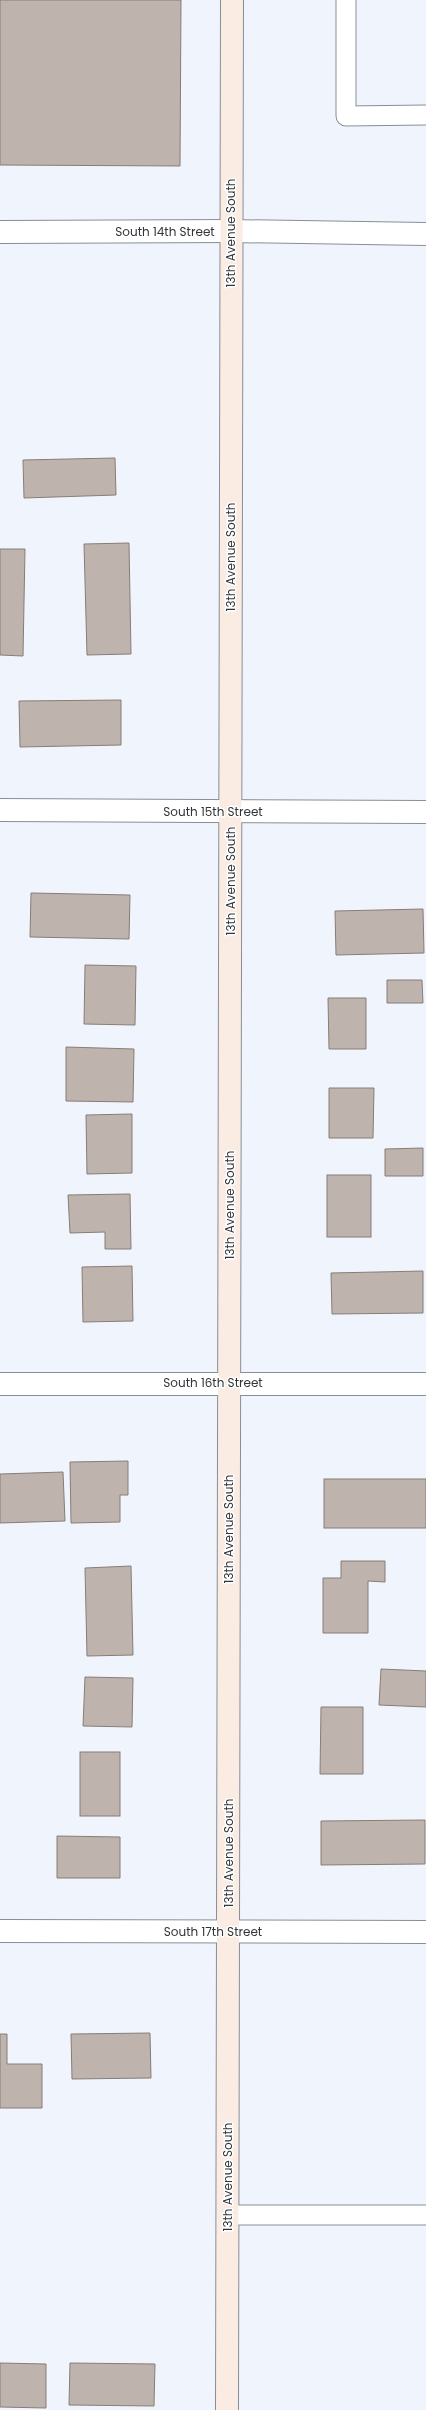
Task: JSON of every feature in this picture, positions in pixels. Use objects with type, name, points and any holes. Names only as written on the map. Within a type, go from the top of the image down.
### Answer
[{"type":"street","name":"13th Avenue South","points":[[227,2410],[230,1932],[232,0]]},
{"type":"street","name":"South 14th Street","points":[[0,232],[231,231],[426,234]]},
{"type":"street","name":"South 15th Street","points":[[0,810],[426,812]]},
{"type":"street","name":"South 16th Street","points":[[0,1384],[426,1384]]},
{"type":"street","name":"South 17th Street","points":[[0,1931],[426,1932]]},
{"type":"lane","points":[[346,0],[346,116],[426,115]]},
{"type":"lane","points":[[402,116],[426,122]]},
{"type":"lane","points":[[228,2215],[426,2215]]},
{"type":"building","points":[[0,0],[181,0],[180,166],[0,165]]},
{"type":"building","points":[[115,458],[116,495],[24,498],[23,460]]},
{"type":"building","points":[[129,543],[131,654],[87,655],[84,544]]},
{"type":"building","points":[[0,549],[25,549],[23,656],[0,655]]},
{"type":"building","points":[[121,700],[121,745],[20,747],[19,701]]},
{"type":"building","points":[[31,893],[130,895],[129,939],[30,937]]},
{"type":"building","points":[[423,909],[424,953],[336,955],[335,911]]},
{"type":"building","points":[[85,965],[136,966],[135,1025],[84,1024]]},
{"type":"building","points":[[387,980],[422,980],[423,1003],[387,1003]]},
{"type":"building","points":[[328,998],[366,998],[366,1049],[329,1049]]},
{"type":"building","points":[[66,1047],[134,1049],[133,1102],[66,1101]]},
{"type":"building","points":[[329,1088],[374,1088],[373,1138],[329,1138]]},
{"type":"building","points":[[132,1114],[132,1173],[87,1174],[86,1115]]},
{"type":"building","points":[[423,1148],[423,1176],[385,1176],[385,1149]]},
{"type":"building","points":[[327,1175],[371,1175],[371,1237],[327,1237]]},
{"type":"building","points":[[130,1194],[131,1249],[105,1249],[105,1232],[70,1233],[68,1195]]},
{"type":"building","points":[[132,1266],[133,1321],[83,1322],[82,1267]]},
{"type":"building","points":[[423,1271],[423,1313],[332,1314],[331,1273]]},
{"type":"building","points":[[128,1461],[128,1495],[120,1495],[120,1522],[71,1523],[70,1462]]},
{"type":"building","points":[[63,1472],[65,1521],[0,1523],[0,1474]]},
{"type":"building","points":[[324,1479],[426,1479],[426,1528],[324,1528]]},
{"type":"building","points":[[341,1561],[385,1561],[385,1582],[368,1581],[368,1633],[323,1633],[323,1578],[341,1578]]},
{"type":"building","points":[[131,1566],[133,1655],[87,1656],[85,1568]]},
{"type":"building","points":[[381,1669],[426,1671],[426,1707],[379,1705]]},
{"type":"building","points":[[85,1677],[133,1678],[132,1727],[83,1726]]},
{"type":"building","points":[[321,1707],[363,1707],[363,1774],[320,1774]]},
{"type":"building","points":[[80,1752],[120,1752],[120,1816],[80,1816]]},
{"type":"building","points":[[425,1820],[425,1864],[321,1865],[321,1821]]},
{"type":"building","points":[[57,1836],[120,1837],[120,1878],[57,1878]]},
{"type":"building","points":[[150,2033],[151,2078],[72,2079],[71,2034]]},
{"type":"building","points":[[0,2034],[7,2034],[7,2064],[42,2064],[42,2108],[0,2108]]},
{"type":"building","points":[[0,2363],[46,2364],[46,2408],[0,2407]]},
{"type":"building","points":[[70,2363],[155,2364],[154,2406],[69,2405]]}]
